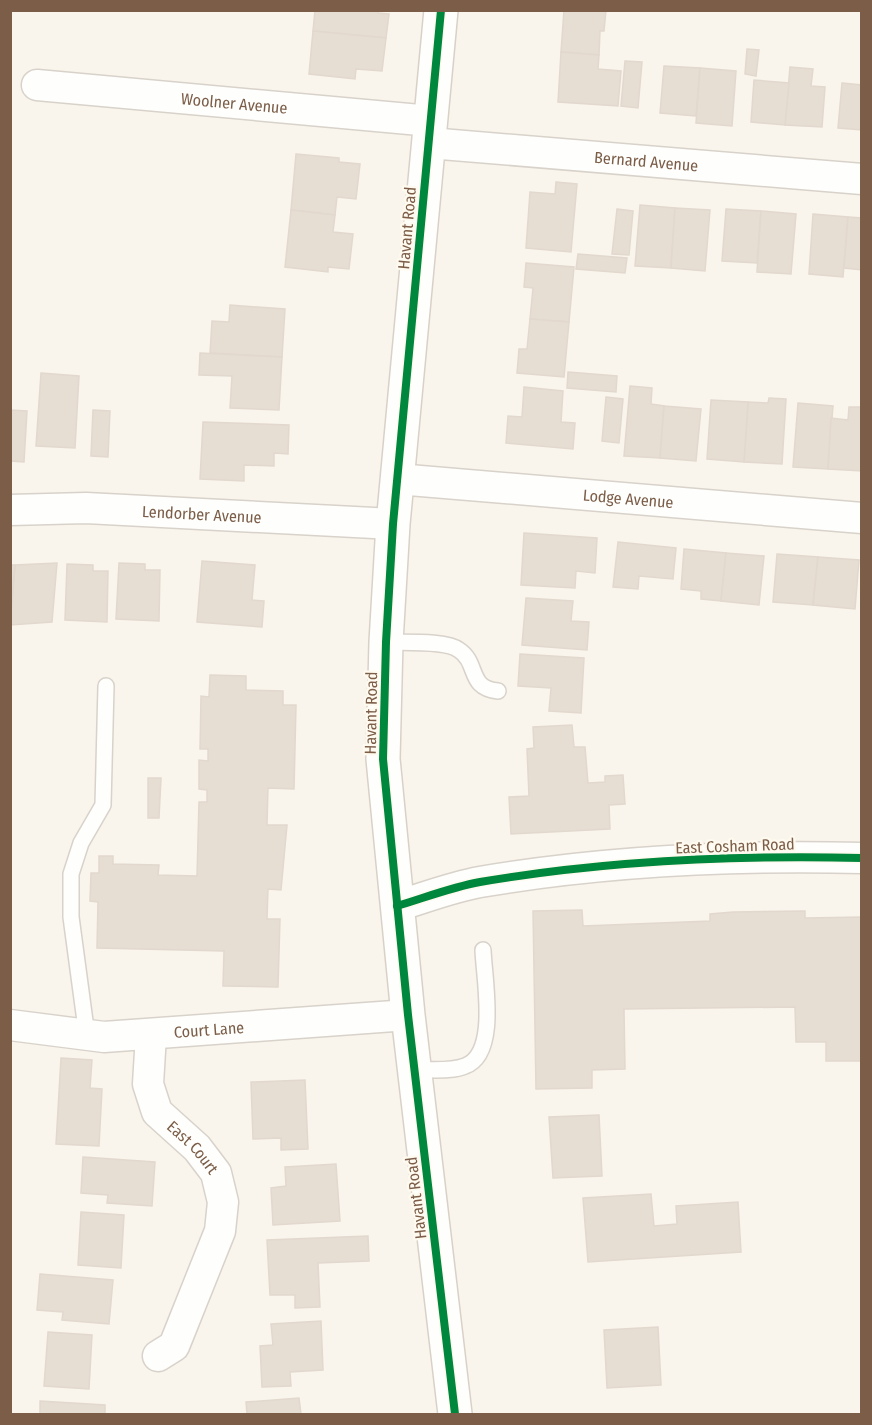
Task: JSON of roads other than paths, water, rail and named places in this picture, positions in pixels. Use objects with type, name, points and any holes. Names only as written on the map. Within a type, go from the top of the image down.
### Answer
[{"type":"street","name":"Havant Road","points":[[441,10],[393,524],[386,642],[383,759],[414,1070],[455,1414]]},
{"type":"street","name":"Woolner Avenue","points":[[37,85],[430,132]]},
{"type":"street","name":"Bernard Avenue","points":[[430,132],[861,179]]},
{"type":"street","name":"Lodge Avenue","points":[[397,479],[861,518]]},
{"type":"street","name":"Lendorber Avenue","points":[[10,510],[86,508],[393,524]]},
{"type":"street","name":"East Cosham Road","points":[[397,906],[478,882],[578,870],[693,860],[861,858]]},
{"type":"street","name":"Court Lane","points":[[10,1025],[87,1036],[151,1035],[408,1015]]},
{"type":"street","name":"East Court","points":[[151,1035],[148,1084],[157,1112],[197,1148],[216,1173],[223,1202],[220,1231],[174,1346],[158,1356]]},
{"type":"lane","points":[[386,642],[448,645],[458,649],[466,655],[479,684],[487,690],[498,691]]},
{"type":"lane","points":[[87,1036],[71,917],[71,874],[81,843],[103,805],[106,686]]},
{"type":"lane","points":[[414,1070],[464,1067],[480,1057],[486,1040],[487,1022],[483,950]]}]
